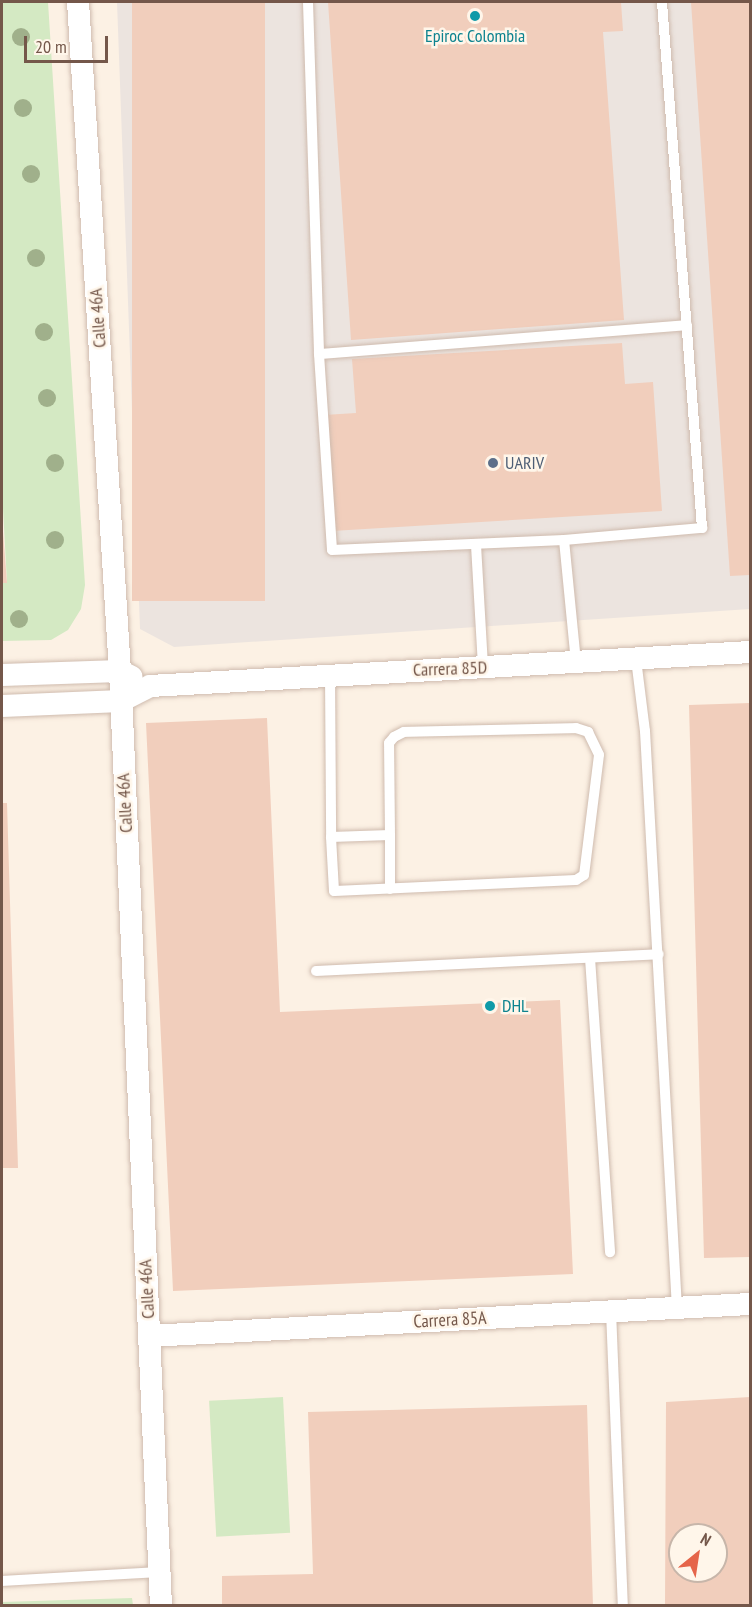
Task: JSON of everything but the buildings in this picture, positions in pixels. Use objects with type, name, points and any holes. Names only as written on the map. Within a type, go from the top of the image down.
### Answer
[{"type":"street","name":"Calle 46A","points":[[78,2],[120,671],[161,1605]]},
{"type":"street","name":"Carrera 85D","points":[[2,706],[120,701],[150,686],[750,652]]},
{"type":"street","points":[[2,675],[120,671],[150,686]]},
{"type":"street","name":"Carrera 85A","points":[[149,1336],[750,1304]]},
{"type":"lane","points":[[308,2],[319,354],[332,550],[564,540],[702,528],[662,2]]},
{"type":"lane","points":[[319,354],[687,324]]},
{"type":"lane","points":[[564,540],[576,662]]},
{"type":"lane","points":[[476,545],[483,668]]},
{"type":"lane","points":[[636,659],[659,954],[677,1308]]},
{"type":"lane","points":[[330,674],[331,837],[334,891],[390,889],[576,880],[584,875],[599,754],[595,741],[576,728],[404,732],[389,743],[390,889]]},
{"type":"lane","points":[[331,837],[390,835]]},
{"type":"lane","points":[[316,971],[659,954]]},
{"type":"lane","points":[[590,958],[610,1252]]},
{"type":"lane","points":[[611,1311],[623,1605]]},
{"type":"lane","points":[[2,1581],[159,1572]]},
{"type":"shaded area","points":[[117,2],[750,2],[750,609],[174,647],[140,629]]},
{"type":"green space","points":[[2,2],[48,2],[85,585],[81,609],[68,630],[51,640],[2,641],[2,583],[7,583],[2,490]]},
{"type":"green space","points":[[283,1397],[290,1533],[216,1537],[209,1401]]},
{"type":"green space","points":[[132,1598],[133,1605],[2,1605],[2,1602]]},
{"type":"place","name":"Epiroc Colombia","points":[[475,16]]},
{"type":"place","name":"UARIV","points":[[493,463]]},
{"type":"place","name":"DHL","points":[[490,1006]]}]
